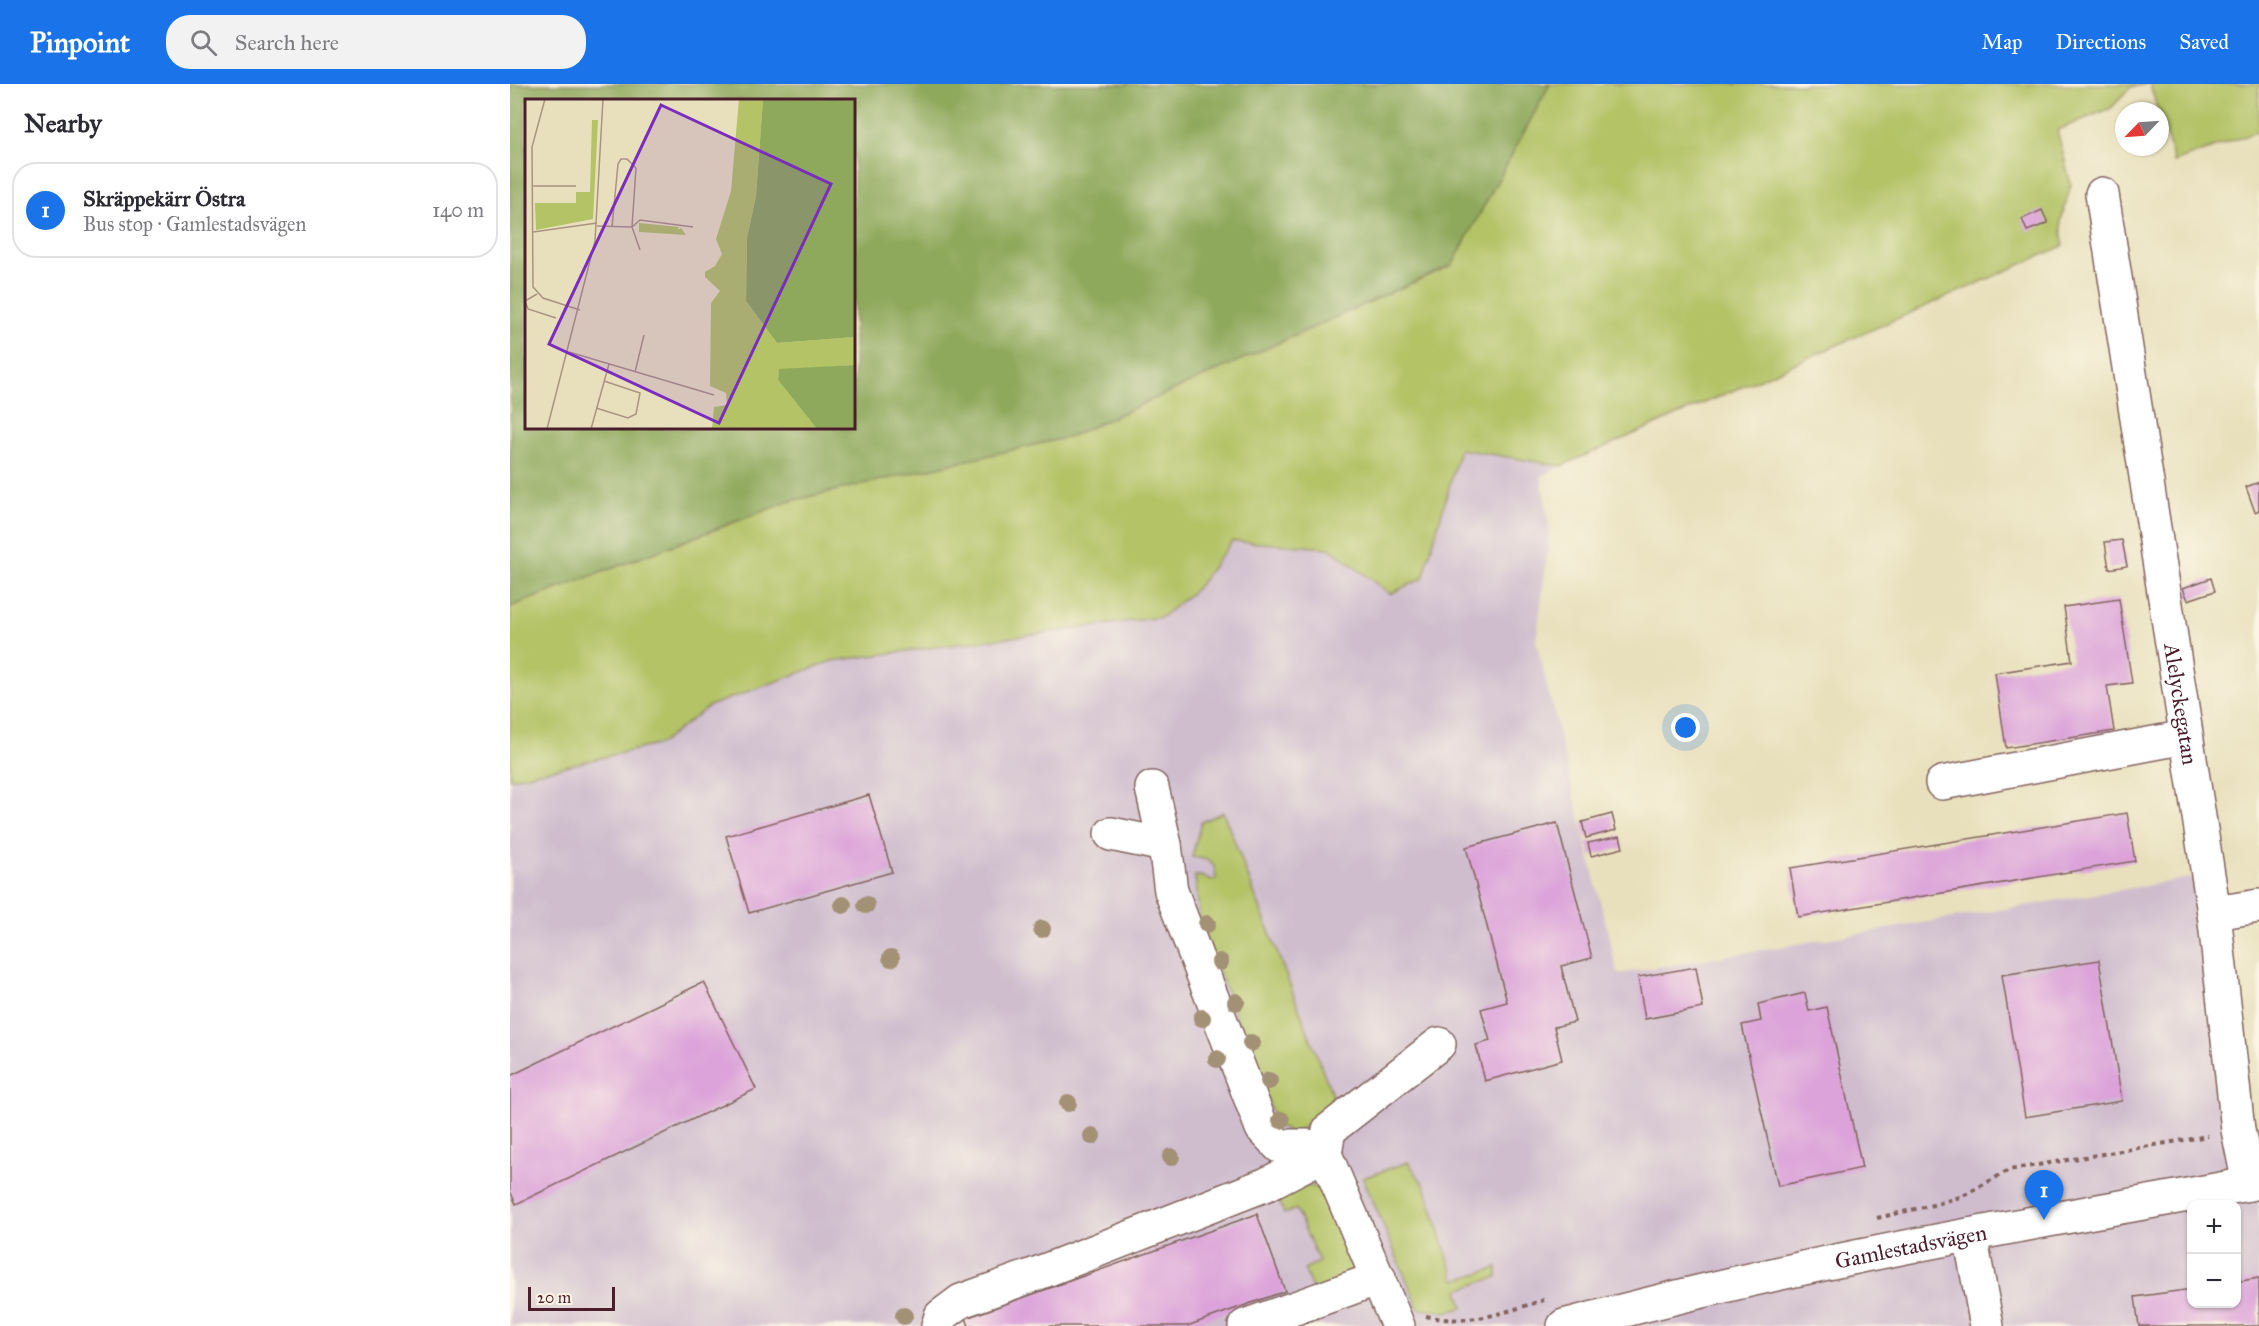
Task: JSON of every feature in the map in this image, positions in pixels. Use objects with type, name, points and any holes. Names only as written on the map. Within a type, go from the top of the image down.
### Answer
[{"type":"street","name":"Alelyckegatan","points":[[2102,194],[2214,914],[2238,1130],[2254,1183]]},
{"type":"street","points":[[1942,783],[2186,737]]},
{"type":"street","points":[[1152,788],[1165,845],[1171,891],[1262,1128],[1280,1146],[1308,1146],[1325,1154]]},
{"type":"street","points":[[1111,834],[1165,845]]},
{"type":"street","points":[[2214,914],[2259,906]]},
{"type":"street","points":[[1398,1325],[1325,1154],[1329,1131],[1438,1044]]},
{"type":"street","points":[[938,1326],[941,1317],[961,1301],[1268,1184],[1325,1154]]},
{"type":"street","name":"Gamlestadsvägen","points":[[1558,1312],[1667,1299],[1857,1257],[2254,1183]]},
{"type":"street","points":[[1970,1235],[1987,1326]]},
{"type":"street","points":[[1245,1326],[1378,1278]]},
{"type":"path","points":[[1868,1220],[1963,1196],[2009,1170],[2238,1130]]},
{"type":"path","points":[[1398,1325],[1423,1315],[1447,1322],[1469,1323],[1558,1312]]},
{"type":"shaded area","points":[[1460,449],[1561,466],[1541,476],[1550,533],[1536,641],[1618,974],[2197,877],[2259,1200],[2259,1326],[510,1326],[510,779],[660,744],[709,706],[832,661],[1162,617],[1196,589],[1231,541],[1329,548],[1390,594],[1423,577]]},
{"type":"green space","points":[[510,84],[1550,84],[1452,265],[1069,437],[790,501],[510,607]]},
{"type":"green space","points":[[1550,84],[2147,84],[2131,87],[2111,108],[2057,130],[2071,185],[2061,220],[2063,246],[1561,466],[1460,449],[1423,578],[1390,594],[1329,548],[1232,541],[1196,589],[1162,617],[832,661],[709,706],[660,744],[510,779],[510,607],[790,501],[1069,437],[1452,265]]},
{"type":"green space","points":[[2150,84],[2259,84],[2259,131],[2174,162],[2169,144],[2169,102],[2155,102]]},
{"type":"green space","points":[[1223,812],[1335,1102],[1322,1116],[1293,1134],[1277,1125],[1200,922],[1195,876],[1212,881],[1216,879],[1215,868],[1209,860],[1192,857],[1201,822]]},
{"type":"green space","points":[[1408,1162],[1425,1186],[1455,1280],[1497,1268],[1497,1277],[1458,1290],[1463,1308],[1446,1312],[1419,1309],[1363,1178]]},
{"type":"green space","points":[[1298,1185],[1313,1186],[1325,1192],[1357,1270],[1314,1293],[1304,1269],[1319,1262],[1296,1209],[1284,1214],[1277,1195]]},
{"type":"building","points":[[2042,210],[2048,223],[2027,231],[2022,219]]},
{"type":"building","points":[[2259,482],[2259,510],[2255,512],[2246,487]]},
{"type":"building","points":[[2122,540],[2127,566],[2109,569],[2105,542]]},
{"type":"building","points":[[2211,578],[2215,591],[2188,600],[2183,588]]},
{"type":"building","points":[[2119,599],[2132,683],[2107,686],[2114,731],[2006,748],[1995,673],[2072,661],[2064,607]]},
{"type":"building","points":[[869,795],[892,872],[749,913],[726,836]]},
{"type":"building","points":[[2127,813],[2135,861],[1798,917],[1790,868]]},
{"type":"building","points":[[1612,814],[1616,830],[1586,838],[1582,822]]},
{"type":"building","points":[[1557,823],[1592,958],[1561,966],[1575,1022],[1554,1027],[1562,1060],[1485,1081],[1476,1045],[1490,1041],[1481,1009],[1507,1002],[1466,847]]},
{"type":"building","points":[[1620,836],[1623,848],[1591,856],[1588,843]]},
{"type":"building","points":[[2099,960],[2122,1101],[2025,1117],[2002,975]]},
{"type":"building","points":[[1696,967],[1703,1008],[1645,1019],[1638,977]]},
{"type":"building","points":[[704,982],[756,1089],[516,1204],[510,1191],[510,1076]]},
{"type":"building","points":[[1805,993],[1809,1011],[1827,1007],[1862,1168],[1778,1186],[1742,1025],[1761,1021],[1758,1004]]},
{"type":"building","points":[[1257,1214],[1285,1291],[1187,1326],[969,1326],[966,1318]]},
{"type":"building","points":[[2259,1278],[2259,1326],[2139,1326],[2135,1297],[2187,1290],[2187,1308],[2241,1308],[2241,1281]]},
{"type":"place","name":"Skräppekärr Östra","points":[[2044,1220]]}]
